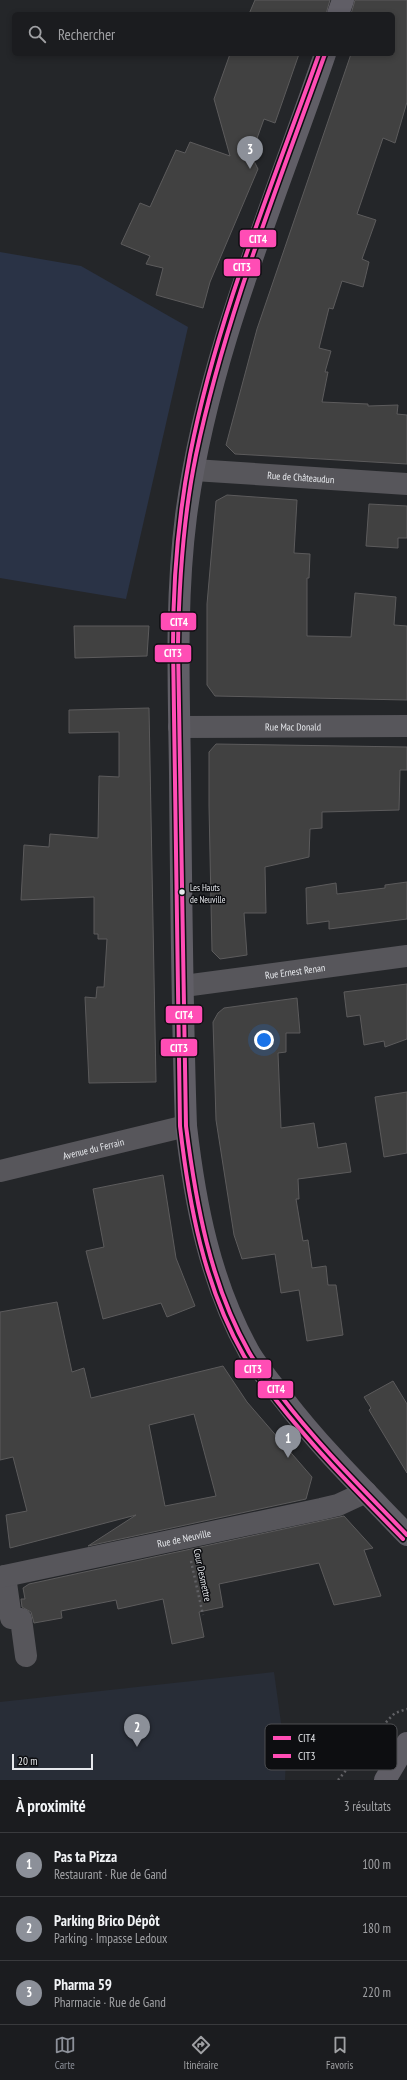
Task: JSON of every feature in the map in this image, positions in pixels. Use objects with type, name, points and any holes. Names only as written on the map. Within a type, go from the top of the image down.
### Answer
[{"type":"main road","points":[[339,12],[343,0]]},
{"type":"main road","points":[[324,56],[231,322],[213,386],[194,470],[186,517],[180,572],[179,727],[186,1126],[200,1218],[218,1281],[239,1332],[264,1374],[308,1431],[407,1535]]},
{"type":"main road","points":[[397,1760],[407,1743]]},
{"type":"main road","points":[[385,1780],[391,1770]]},
{"type":"street","name":"Rue de Châteaudun","points":[[194,470],[407,484]]},
{"type":"street","name":"Rue Mac Donald","points":[[179,727],[407,726]]},
{"type":"street","name":"Rue Ernest Renan","points":[[184,986],[407,956]]},
{"type":"street","name":"Avenue du Ferrain","points":[[0,1171],[186,1126]]},
{"type":"street","name":"Rue de Neuville","points":[[3,1577],[321,1509],[338,1505],[366,1492]]},
{"type":"street","points":[[3,1577],[11,1618],[21,1620],[26,1656]]},
{"type":"path","name":"Cour Desmettre","points":[[187,1538],[203,1615]]},
{"type":"path","points":[[385,1724],[395,1713],[407,1709]]},
{"type":"path","points":[[338,1780],[346,1770]]},
{"type":"shaded area","points":[[0,252],[81,266],[188,327],[126,599],[0,578]]},
{"type":"shaded area","points":[[274,1672],[281,1724],[265,1724],[265,1770],[285,1770],[285,1780],[0,1780],[0,1702]]},
{"type":"building","points":[[255,0],[330,0],[327,12],[250,12]]},
{"type":"building","points":[[355,0],[407,0],[407,102],[395,143],[383,138],[357,214],[376,220],[362,259],[369,262],[363,287],[342,281],[333,309],[329,308],[319,348],[331,351],[325,372],[328,372],[322,402],[368,404],[368,406],[398,405],[397,414],[407,415],[407,464],[235,454],[226,445],[257,329],[350,56],[395,56],[395,12],[352,12]]},
{"type":"building","points":[[229,56],[298,56],[275,123],[264,119],[251,155],[258,169],[210,282],[203,308],[156,295],[163,268],[146,264],[150,256],[121,244],[140,203],[150,207],[176,150],[185,153],[190,142],[230,156],[214,99]]},
{"type":"building","points":[[227,495],[297,500],[294,553],[310,554],[309,578],[307,578],[307,636],[351,637],[355,593],[396,597],[394,625],[407,626],[407,700],[215,696],[207,685],[207,604],[216,501]]},
{"type":"building","points":[[369,504],[407,506],[407,538],[398,538],[398,548],[366,546]]},
{"type":"building","points":[[74,626],[149,626],[147,656],[75,658]]},
{"type":"building","points":[[149,708],[156,1082],[89,1083],[85,997],[96,998],[97,987],[104,987],[107,939],[98,939],[98,934],[94,934],[94,897],[21,900],[24,845],[49,847],[50,834],[98,838],[99,776],[119,777],[119,732],[69,733],[69,710]]},
{"type":"building","points":[[216,744],[407,747],[407,770],[400,770],[399,810],[322,812],[322,828],[310,829],[309,857],[265,867],[266,913],[244,913],[247,955],[220,959],[212,951],[209,806],[209,752]]},
{"type":"building","points":[[407,882],[407,919],[329,929],[329,921],[307,924],[306,888],[336,883],[337,894],[385,888],[385,885]]},
{"type":"building","points":[[407,984],[407,1039],[385,1047],[384,1041],[364,1045],[360,1015],[347,1017],[344,992]]},
{"type":"building","points":[[297,998],[300,1033],[286,1033],[286,1052],[278,1053],[281,1128],[314,1123],[318,1148],[346,1143],[351,1172],[298,1179],[299,1199],[296,1199],[303,1241],[308,1240],[312,1268],[326,1266],[328,1285],[336,1285],[343,1335],[307,1341],[299,1290],[281,1293],[275,1254],[242,1259],[234,1235],[216,1120],[213,1022],[218,1013],[224,1008]]},
{"type":"building","points":[[407,1092],[407,1153],[384,1157],[375,1097]]},
{"type":"building","points":[[163,1175],[176,1258],[195,1306],[167,1317],[161,1303],[103,1319],[86,1251],[104,1247],[93,1189]]},
{"type":"building","points":[[57,1302],[72,1372],[84,1368],[91,1398],[223,1366],[247,1402],[312,1477],[306,1499],[88,1546],[136,1515],[10,1548],[6,1515],[27,1511],[13,1457],[0,1460],[0,1312]],"holes":[[[194,1414],[216,1496],[165,1506],[149,1425]]]},
{"type":"building","points":[[393,1381],[407,1404],[407,1473],[369,1410],[371,1408],[364,1397]]},
{"type":"building","points":[[344,1516],[373,1548],[364,1550],[381,1596],[334,1605],[319,1563],[219,1584],[223,1607],[199,1612],[204,1637],[172,1644],[163,1599],[118,1609],[116,1600],[61,1611],[62,1618],[34,1623],[31,1612],[22,1607],[21,1599],[25,1599],[23,1588],[29,1584]]},
{"type":"transit line","name":"CIT3","points":[[318,56],[230,302],[201,404],[182,502],[175,573],[173,645],[180,1126],[188,1185],[200,1244],[218,1302],[244,1356],[255,1373],[306,1436],[403,1539]]},
{"type":"transit line","name":"CIT4","points":[[324,56],[271,202],[237,302],[208,404],[196,455],[188,502],[179,597],[178,645],[186,1126],[200,1214],[215,1271],[224,1299],[249,1352],[264,1375],[311,1432],[407,1535]]},
{"type":"place","name":"Pharma 59","points":[[250,169]]},
{"type":"place","name":"Les Hauts de Neuville","points":[[182,892]]},
{"type":"place","name":"Pas ta Pizza","points":[[288,1458]]},
{"type":"place","name":"Parking Brico Dépôt","points":[[137,1747]]}]
